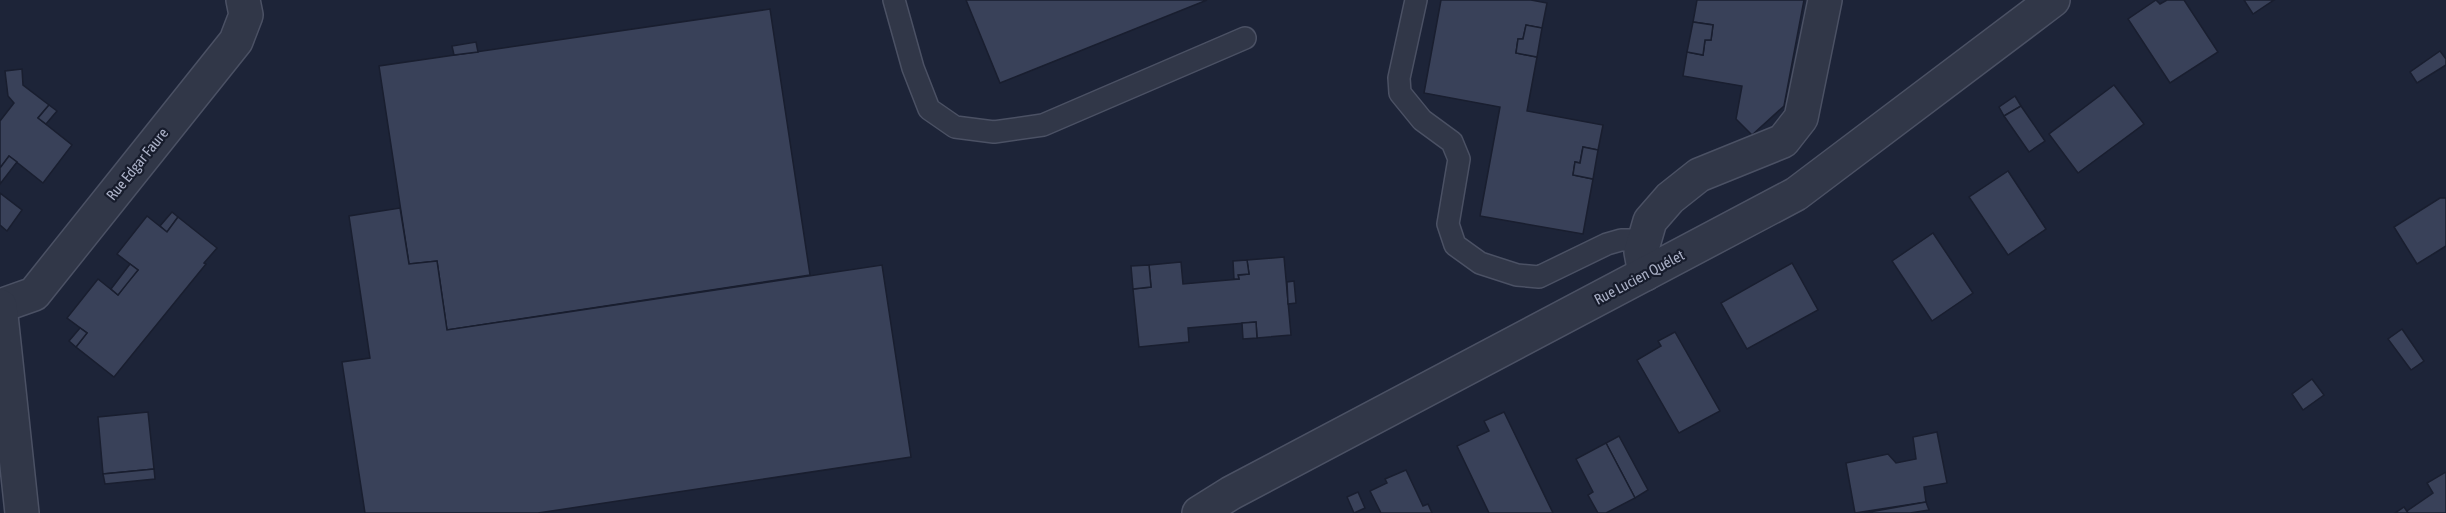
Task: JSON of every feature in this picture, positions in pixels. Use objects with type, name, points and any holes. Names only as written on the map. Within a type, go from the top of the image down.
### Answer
[{"type":"street","name":"Rue Edgar Faure","points":[[22,513],[0,306],[34,294],[229,50],[236,40],[246,15],[243,0]]},
{"type":"street","points":[[1645,274],[1641,252],[1650,221],[1670,198],[1699,175],[1783,141],[1801,118],[1825,0]]},
{"type":"street","name":"Rue Lucien Quélet","points":[[1199,513],[1231,493],[1797,194],[2053,0]]},
{"type":"lane","points":[[894,0],[913,68],[929,109],[955,127],[994,132],[1043,125],[1245,38]]},
{"type":"lane","points":[[1416,0],[1399,78],[1400,93],[1422,120],[1452,142],[1459,159],[1448,224],[1455,245],[1480,263],[1517,276],[1539,277],[1606,244],[1621,240],[1644,240]]},
{"type":"building","points":[[966,0],[1207,0],[1000,83]]},
{"type":"building","points":[[1441,0],[1531,0],[1547,3],[1542,28],[1526,25],[1523,39],[1518,39],[1516,53],[1537,57],[1527,111],[1603,125],[1598,150],[1583,147],[1580,163],[1575,162],[1573,175],[1593,179],[1583,234],[1480,216],[1500,107],[1424,93]]},
{"type":"building","points":[[1697,0],[1804,0],[1784,106],[1752,135],[1736,119],[1742,86],[1683,76],[1687,52],[1703,55],[1705,40],[1711,40],[1713,25],[1693,22]]},
{"type":"building","points":[[2156,0],[2160,4],[2167,0],[2184,0],[2218,52],[2170,83],[2128,19]]},
{"type":"building","points":[[2244,0],[2274,0],[2253,14]]},
{"type":"building","points":[[770,9],[810,275],[447,330],[437,261],[409,264],[379,66]]},
{"type":"building","points":[[1693,22],[1713,25],[1711,40],[1705,40],[1703,55],[1687,52]]},
{"type":"building","points":[[1526,25],[1542,28],[1537,57],[1516,53],[1518,39],[1523,39]]},
{"type":"building","points":[[476,42],[478,52],[454,55],[452,46]]},
{"type":"building","points":[[2440,51],[2446,59],[2446,65],[2417,83],[2410,72]]},
{"type":"building","points":[[22,69],[23,85],[49,105],[38,118],[72,145],[43,183],[9,156],[0,168],[0,121],[14,103],[8,96],[5,71]]},
{"type":"building","points":[[2114,85],[2144,124],[2078,173],[2049,134]]},
{"type":"building","points":[[2015,96],[2021,106],[2004,116],[1999,107]]},
{"type":"building","points":[[49,105],[57,111],[46,124],[38,118]]},
{"type":"building","points":[[2021,106],[2045,141],[2029,152],[2004,116]]},
{"type":"building","points":[[1583,147],[1598,150],[1593,179],[1573,175],[1575,162],[1580,163]]},
{"type":"building","points":[[9,156],[17,162],[0,184],[0,168]]},
{"type":"building","points":[[2008,171],[2046,229],[2008,255],[1969,197]]},
{"type":"building","points":[[0,193],[22,210],[7,231],[0,225]]},
{"type":"building","points":[[2440,198],[2446,198],[2446,246],[2417,264],[2394,227]]},
{"type":"building","points":[[400,208],[409,264],[437,261],[447,330],[882,265],[911,457],[538,513],[365,513],[342,362],[370,358],[349,216]]},
{"type":"building","points":[[172,212],[178,217],[167,232],[160,226]]},
{"type":"building","points":[[147,216],[167,232],[178,217],[217,248],[114,377],[76,347],[87,333],[67,318],[98,279],[118,295],[138,270],[117,254]]},
{"type":"building","points":[[1933,233],[1973,293],[1932,321],[1892,261]]},
{"type":"building","points":[[1284,257],[1291,335],[1257,338],[1256,322],[1188,328],[1189,342],[1139,347],[1133,289],[1151,287],[1149,265],[1181,262],[1183,284],[1239,279],[1238,275],[1249,274],[1247,260]]},
{"type":"building","points":[[1247,260],[1249,274],[1238,275],[1239,279],[1234,279],[1233,261]]},
{"type":"building","points":[[1792,263],[1818,310],[1747,349],[1721,303]]},
{"type":"building","points":[[130,264],[138,270],[118,295],[111,289]]},
{"type":"building","points":[[1149,265],[1151,287],[1133,289],[1131,266]]},
{"type":"building","points":[[1294,281],[1296,303],[1288,304],[1287,282]]},
{"type":"building","points":[[1256,322],[1257,338],[1243,339],[1242,323]]},
{"type":"building","points":[[80,328],[87,333],[76,347],[69,341]]},
{"type":"building","points":[[2402,329],[2424,361],[2411,370],[2388,339]]},
{"type":"building","points":[[1675,332],[1720,411],[1679,433],[1637,360],[1661,346],[1658,341]]},
{"type":"building","points":[[2312,379],[2324,395],[2303,410],[2292,394]]},
{"type":"building","points":[[148,412],[154,469],[103,474],[98,417]]},
{"type":"building","points":[[1504,412],[1553,513],[1489,513],[1457,446],[1489,431],[1484,421]]},
{"type":"building","points":[[1937,432],[1947,483],[1924,487],[1926,502],[1855,513],[1846,463],[1888,454],[1896,463],[1916,459],[1913,437]]},
{"type":"building","points":[[1619,436],[1648,490],[1635,498],[1606,443]]},
{"type":"building","points":[[1606,443],[1635,498],[1606,513],[1598,513],[1588,495],[1593,492],[1576,459]]},
{"type":"building","points":[[154,469],[155,479],[105,484],[103,474]]},
{"type":"building","points":[[1406,470],[1423,506],[1428,504],[1432,513],[1381,513],[1370,491],[1387,483],[1385,479]]},
{"type":"building","points":[[2446,472],[2446,513],[2408,513],[2407,511],[2433,493],[2427,483]]},
{"type":"building","points":[[1358,492],[1365,508],[1354,513],[1347,497]]},
{"type":"building","points":[[1926,502],[1929,510],[1910,513],[1864,513]]},
{"type":"building","points":[[2404,507],[2408,513],[2395,513]]}]
